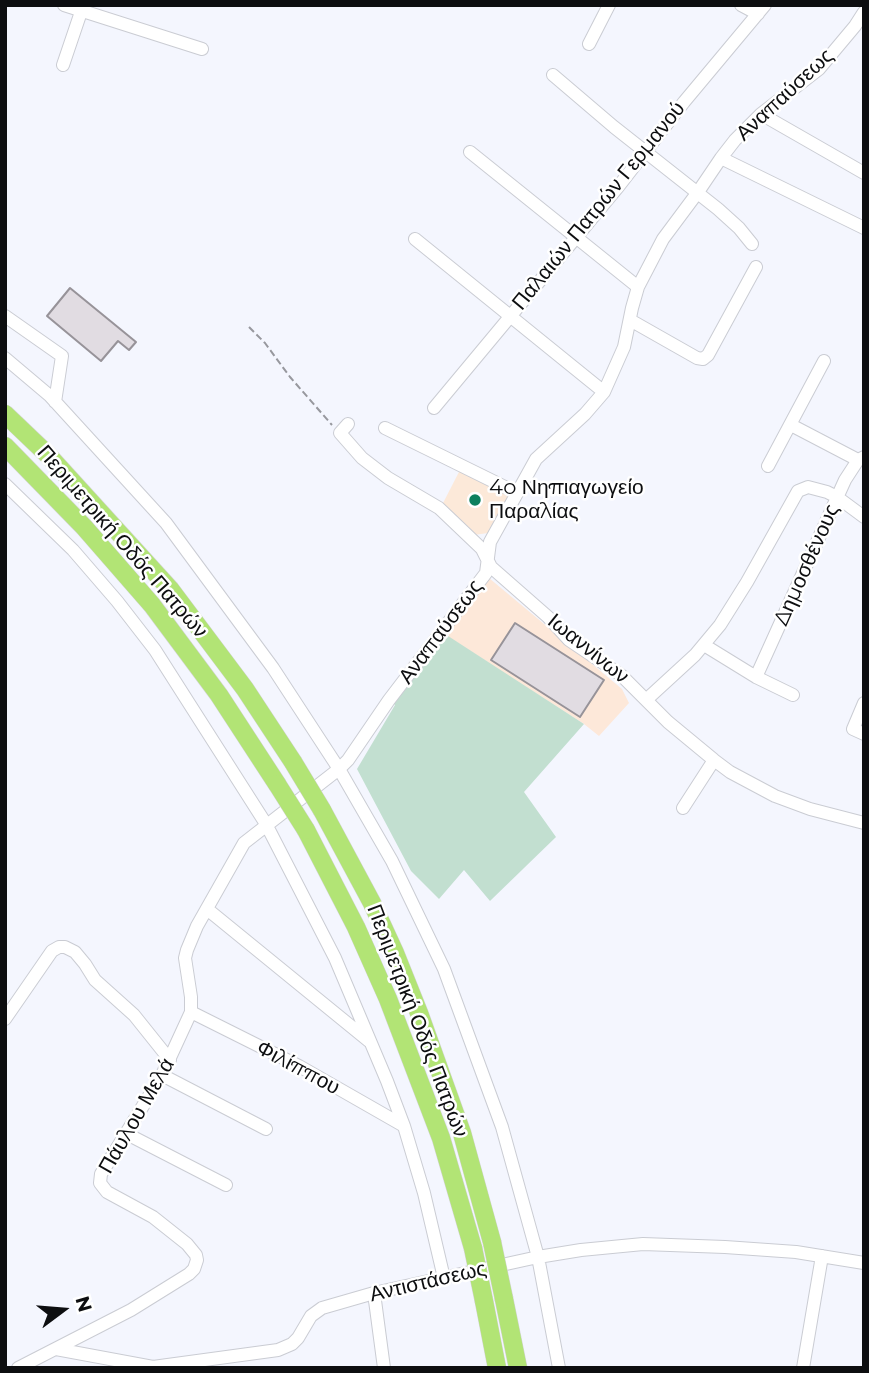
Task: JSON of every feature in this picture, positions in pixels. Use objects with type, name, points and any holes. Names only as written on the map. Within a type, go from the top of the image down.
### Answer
[{"type":"highway","name":"Περιμετρική Οδός Πατρών","points":[[5,414],[48,456],[170,590],[245,689],[322,810],[372,902],[414,1001],[462,1133],[492,1242],[518,1368]]},
{"type":"highway","name":"Περιμετρική Οδός Πατρών","points":[[5,446],[85,527],[152,605],[219,695],[306,831],[356,927],[398,1023],[442,1138],[473,1248],[497,1368]]},
{"type":"street","points":[[64,5],[82,8],[202,49]]},
{"type":"street","points":[[589,44],[609,5]]},
{"type":"street","points":[[740,5],[762,10]]},
{"type":"street","points":[[64,65],[82,8]]},
{"type":"street","name":"Παλαιών Πατρών Γερμανού","points":[[434,408],[762,10]]},
{"type":"street","name":"Αναπαύσεως","points":[[266,824],[348,760],[389,700],[486,573],[490,542],[536,459],[586,414],[604,392],[624,346],[638,287],[663,239],[721,158],[761,114],[819,69],[864,12]]},
{"type":"street","points":[[553,75],[614,127],[698,192],[739,228],[752,244]]},
{"type":"street","points":[[761,114],[864,173]]},
{"type":"street","points":[[470,152],[638,287]]},
{"type":"street","points":[[721,158],[864,228]]},
{"type":"street","points":[[415,239],[604,392]]},
{"type":"street","points":[[630,320],[703,359],[708,355],[756,267]]},
{"type":"street","points":[[5,316],[62,356],[55,402]]},
{"type":"street","points":[[5,358],[55,402],[166,523],[273,668],[339,769],[392,860],[444,969],[502,1127],[538,1257],[559,1368]]},
{"type":"street","points":[[768,466],[824,361]]},
{"type":"street","points":[[791,425],[861,459]]},
{"type":"street","name":"Ιωαννίνων","points":[[344,428],[362,458],[388,478],[439,508],[482,549],[491,567],[548,617],[569,640],[621,676],[674,728],[714,760],[730,772],[775,796],[822,813],[864,823]]},
{"type":"street","points":[[385,428],[517,493]]},
{"type":"street","name":"Δημοσθένους","points":[[756,677],[837,497],[861,459]]},
{"type":"street","points":[[5,484],[73,550],[155,650],[266,824],[335,958],[404,1126],[444,1278]]},
{"type":"street","points":[[646,700],[680,671],[704,645],[732,607],[796,492],[808,487],[815,488],[837,497],[864,517]]},
{"type":"street","points":[[704,645],[756,677],[793,695]]},
{"type":"street","points":[[858,731],[864,703]]},
{"type":"street","points":[[683,808],[714,760]]},
{"type":"street","name":"Πάυλου Μελά","points":[[56,1349],[131,1310],[189,1274],[197,1265],[196,1255],[187,1244],[153,1217],[107,1192],[100,1183],[101,1174],[162,1075],[191,1012],[185,958],[187,950],[244,843],[266,824]]},
{"type":"street","points":[[207,909],[371,1042]]},
{"type":"street","points":[[5,1019],[52,951],[65,947],[75,952],[95,980],[142,1023],[170,1060]]},
{"type":"street","name":"Φιλίππου","points":[[191,1012],[299,1066],[404,1126]]},
{"type":"street","points":[[162,1075],[267,1129]]},
{"type":"street","points":[[127,1134],[226,1185]]},
{"type":"street","name":"Αντιστάσεως","points":[[56,1349],[153,1367],[278,1350],[298,1338],[311,1316],[322,1308],[374,1293],[580,1250],[643,1244],[725,1247],[796,1252],[864,1263]]},
{"type":"street","points":[[803,1368],[822,1256]]},
{"type":"street","points":[[374,1293],[384,1368]]},
{"type":"street","points":[[18,1368],[56,1349]]},
{"type":"path","points":[[249,327],[265,343],[290,377],[344,428]]},
{"type":"shaded area","name":"4o Νηπιαγωγείο Παραλίας","points":[[460,470],[509,495],[488,533],[474,535],[442,505]]},
{"type":"shaded area","points":[[489,578],[622,689],[629,703],[599,736],[444,634]]},
{"type":"green space","points":[[445,634],[584,724],[524,792],[556,837],[490,901],[464,870],[439,899],[411,871],[357,769],[395,705],[393,703]]},
{"type":"building","points":[[70,288],[136,342],[129,350],[118,341],[101,361],[47,316]]},
{"type":"building","points":[[515,623],[604,680],[580,717],[491,660]]},
{"type":"place","name":"4o Νηπιαγωγείο Παραλίας","points":[[475,500]]}]
